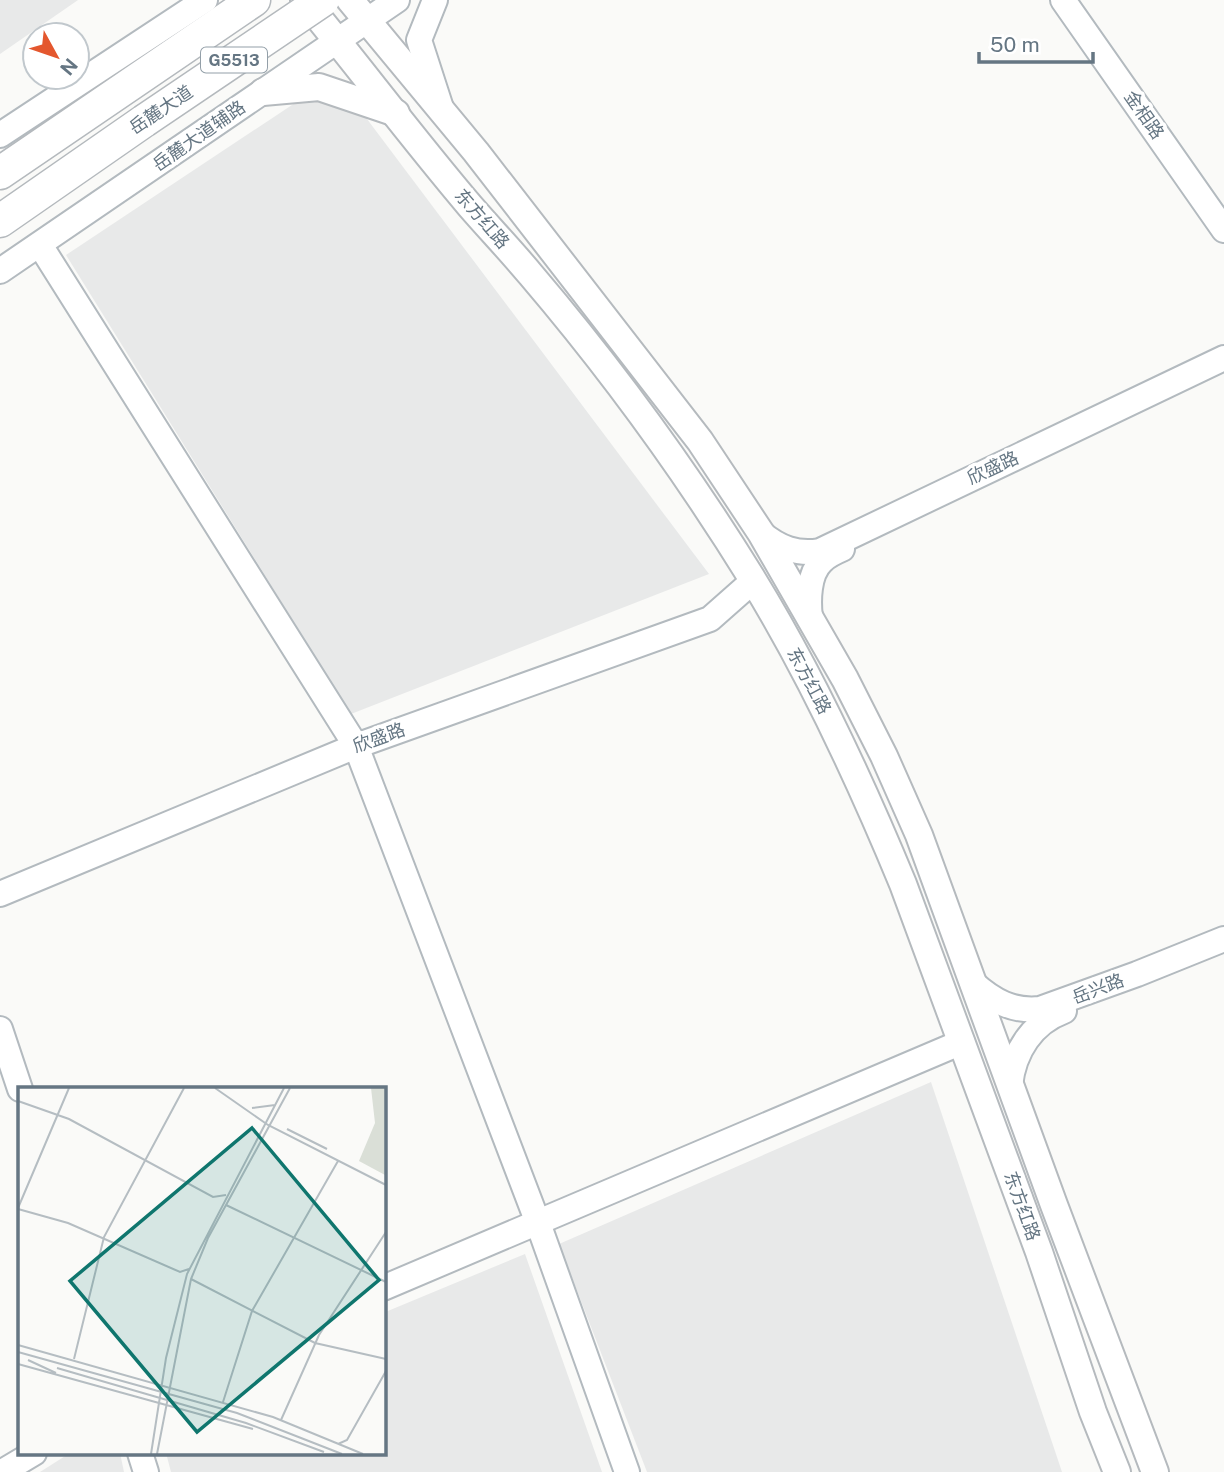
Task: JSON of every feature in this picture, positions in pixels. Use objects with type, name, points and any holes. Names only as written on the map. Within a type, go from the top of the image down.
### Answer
[{"type":"highway","name":"G5513","points":[[0,173],[254,0]]},
{"type":"highway","name":"岳麓大道","points":[[0,220],[323,0]]},
{"type":"main road","name":"东方红路","points":[[304,0],[469,205],[531,276],[633,405],[680,470],[753,581],[816,693],[879,824],[923,937],[1039,1252],[1093,1412],[1117,1472]]},
{"type":"main road","name":"东方红路","points":[[350,0],[441,109],[700,442],[761,533],[866,720],[900,791],[927,857],[1155,1472]]},
{"type":"main road","points":[[263,92],[319,87],[396,114]]},
{"type":"street","name":"岳麓大道辅路","points":[[0,271],[397,0]]},
{"type":"street","points":[[435,0],[419,40],[441,109]]},
{"type":"street","name":"金相路","points":[[1063,0],[1224,230]]},
{"type":"street","name":"金相路","points":[[1073,0],[1224,214]]},
{"type":"street","points":[[0,135],[195,4]]},
{"type":"street","points":[[40,245],[356,746],[538,1223],[627,1472]]},
{"type":"street","name":"欣盛路","points":[[761,533],[786,549],[807,553],[820,551],[1224,358]]},
{"type":"street","name":"欣盛路","points":[[810,618],[809,602],[814,575],[821,561],[827,557],[1224,366]]},
{"type":"street","name":"欣盛路","points":[[0,894],[356,746],[710,619],[753,581]]},
{"type":"street","name":"岳兴路","points":[[973,983],[993,999],[1015,1008],[1050,1008],[1224,939]]},
{"type":"street","name":"岳兴路","points":[[1010,1084],[1020,1051],[1033,1030],[1042,1022],[1053,1015],[1224,947]]},
{"type":"street","points":[[0,1029],[19,1087]]},
{"type":"street","points":[[385,1287],[961,1042]]},
{"type":"street","points":[[2,1472],[32,1454]]},
{"type":"street","points":[[140,1454],[146,1472]]},
{"type":"shaded area","points":[[0,0],[78,0],[48,21],[21,21],[21,39],[0,54]]},
{"type":"shaded area","points":[[310,93],[364,115],[709,574],[351,714],[66,255]]},
{"type":"shaded area","points":[[931,1082],[1062,1472],[647,1472],[559,1244]]},
{"type":"shaded area","points":[[525,1254],[602,1472],[171,1472],[166,1454],[385,1454],[385,1312]]},
{"type":"shaded area","points":[[68,1454],[120,1454],[124,1472],[40,1472]]}]
